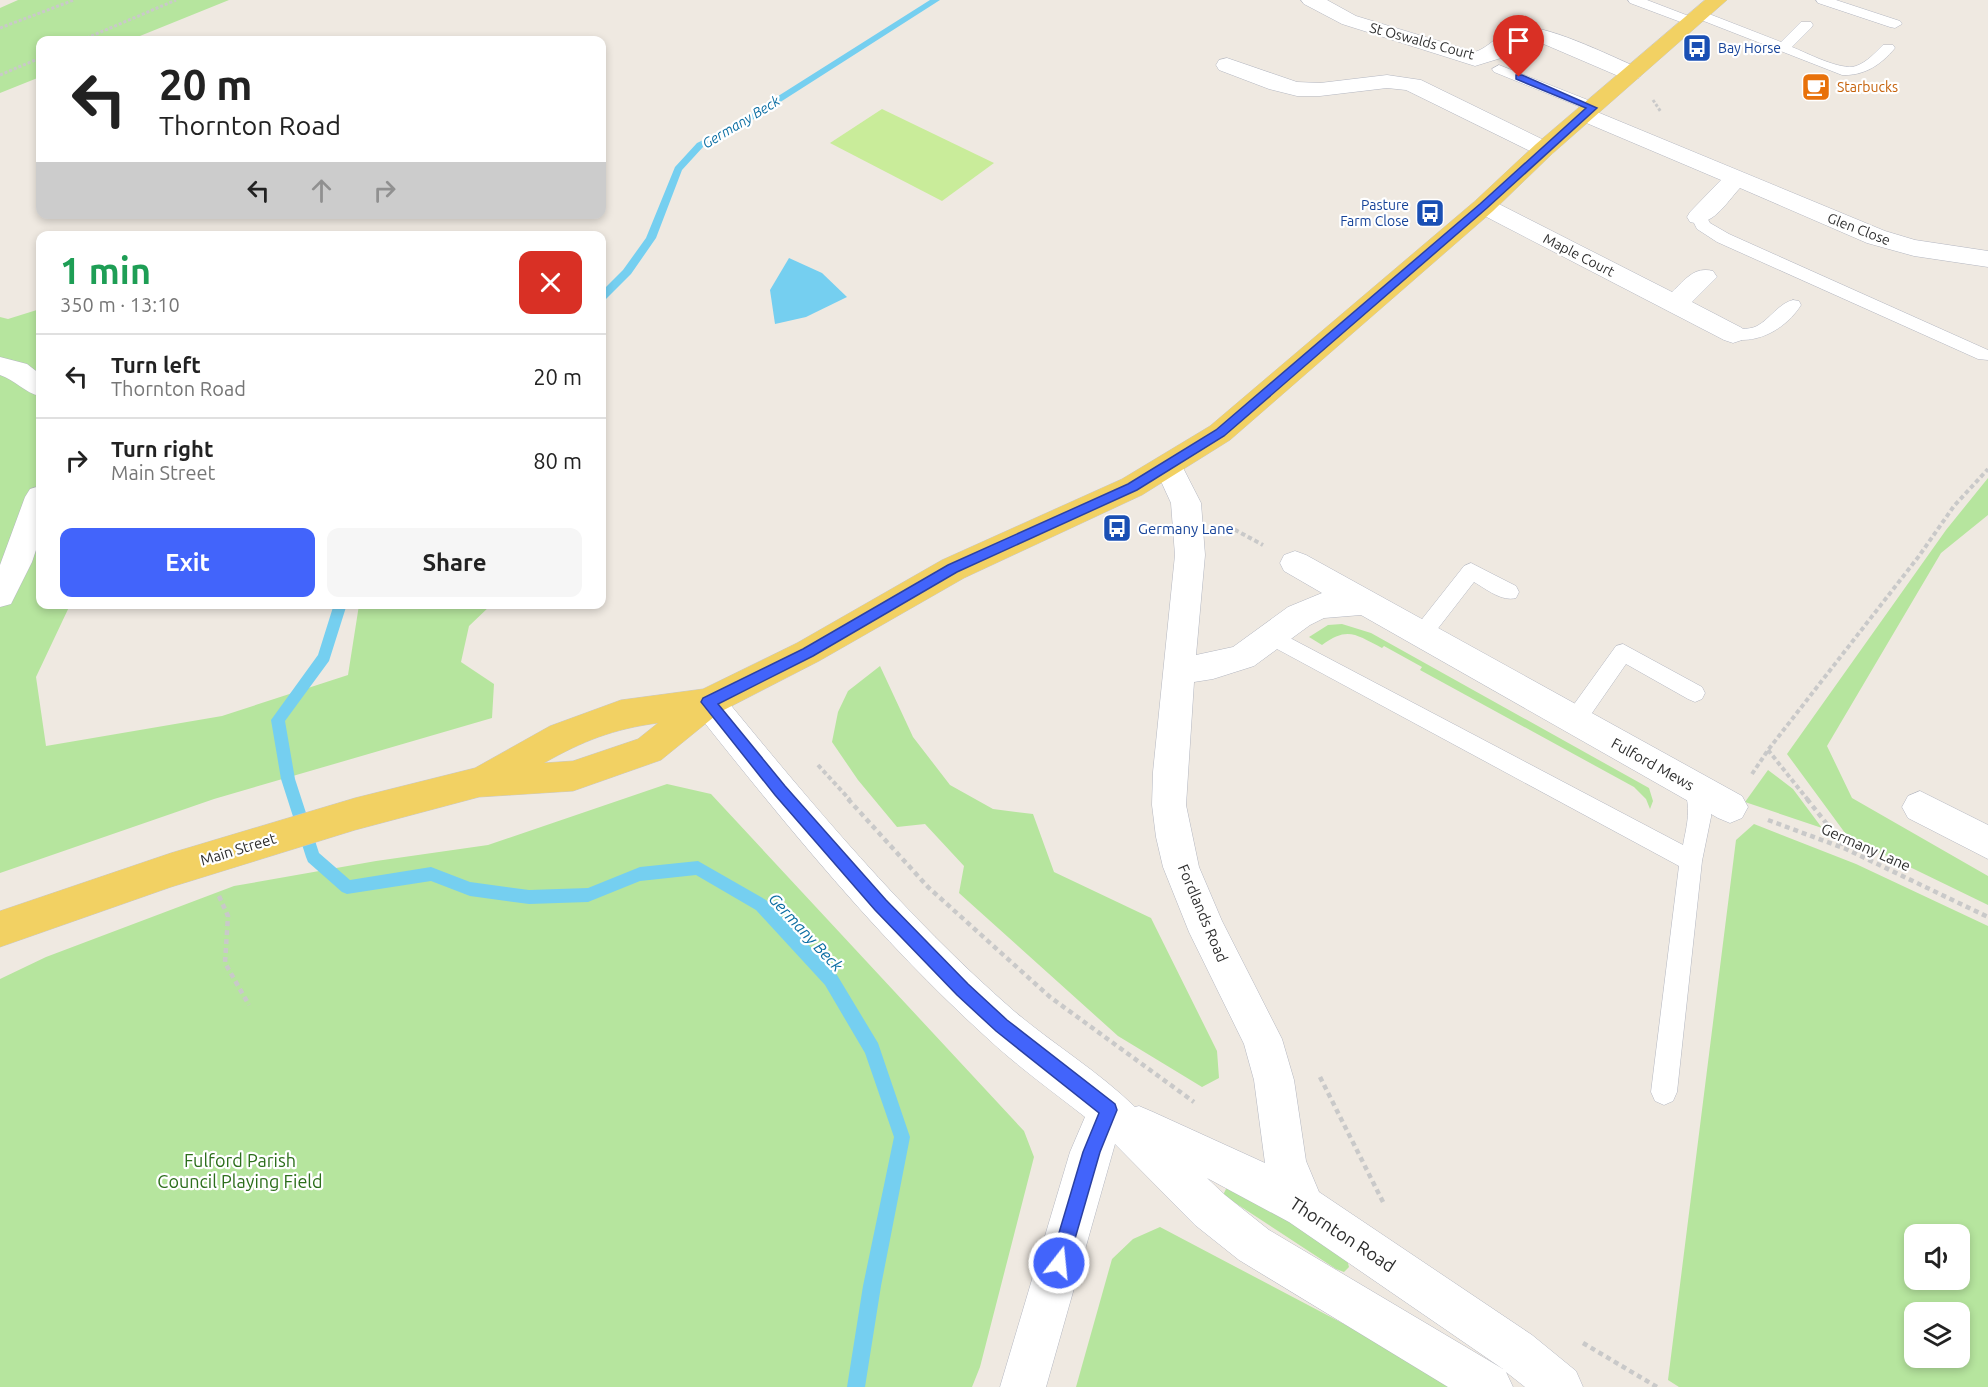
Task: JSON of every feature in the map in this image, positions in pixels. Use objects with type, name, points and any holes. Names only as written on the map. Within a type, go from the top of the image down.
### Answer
[{"type":"main road","name":"Main Street","points":[[0,929],[171,870],[355,814],[479,782],[573,776],[649,750],[708,702],[808,652],[952,569],[1132,487],[1220,433],[1484,206],[1544,149],[1717,0]]},
{"type":"street","name":"St Oswalds Court","points":[[1311,0],[1349,21],[1475,59],[1493,53],[1519,33],[1535,33],[1631,73]]},
{"type":"street","points":[[1207,77],[1227,57],[1282,86],[1306,90],[1398,80],[1413,85],[1544,149]]},
{"type":"street","name":"Glen Close","points":[[1589,111],[1736,178],[1876,237],[1914,248],[1988,259]]},
{"type":"street","points":[[1699,217],[1736,178]]},
{"type":"street","name":"Maple Court","points":[[1484,206],[1733,334]]},
{"type":"street","points":[[1675,304],[1704,277]]},
{"type":"street","points":[[0,366],[17,371],[36,384]]},
{"type":"street","name":"Fordlands Road","points":[[1168,466],[1186,503],[1189,580],[1178,671],[1169,805],[1181,867],[1208,932],[1262,1039],[1274,1080],[1285,1161],[1304,1207]]},
{"type":"street","points":[[0,595],[17,562],[36,508]]},
{"type":"street","name":"Fulford Mews","points":[[1295,563],[1730,807]]},
{"type":"street","points":[[1178,671],[1213,666],[1243,657],[1274,637],[1299,616],[1319,606],[1365,602]]},
{"type":"street","name":"Thornton Road","points":[[708,702],[780,791],[881,905],[963,990],[1001,1025],[1109,1110],[1210,1210],[1254,1245],[1490,1387]]},
{"type":"street","points":[[1920,807],[1988,843]]},
{"type":"street","points":[[1023,1387],[1091,1152],[1109,1110]]},
{"type":"street","name":"Thornton Road","points":[[1109,1110],[1175,1144],[1227,1165],[1304,1207],[1516,1350],[1560,1387]]},
{"type":"lane","points":[[1635,0],[1783,48],[1842,71],[1855,73],[1868,68],[1888,48]]},
{"type":"lane","points":[[1823,0],[1895,24]]},
{"type":"lane","points":[[1783,48],[1806,25]]},
{"type":"lane","points":[[1498,69],[1589,111]]},
{"type":"lane","points":[[1699,217],[1703,226],[1723,238],[1984,355]]},
{"type":"lane","points":[[1733,334],[1746,336],[1759,334],[1793,306]]},
{"type":"lane","points":[[1422,634],[1471,571],[1509,592]]},
{"type":"lane","points":[[1274,637],[1691,861]]},
{"type":"lane","points":[[1575,720],[1623,652],[1695,693]]},
{"type":"lane","points":[[1664,1092],[1691,861],[1700,818],[1700,800],[1694,787]]},
{"type":"path","points":[[0,28],[74,0]]},
{"type":"path","points":[[91,36],[176,0]]},
{"type":"path","points":[[0,75],[36,60]]},
{"type":"path","points":[[1730,807],[1768,750],[1919,556],[1954,506],[1988,469]]},
{"type":"path","points":[[1186,503],[1295,563]]},
{"type":"path","points":[[1768,750],[1846,849]]},
{"type":"path","points":[[818,765],[928,887],[1050,997],[1203,1108]]},
{"type":"path","name":"Germany Lane","points":[[1730,807],[1846,849],[1988,917]]},
{"type":"path","points":[[171,870],[213,885],[228,916],[225,963],[249,1005]]},
{"type":"path","points":[[1316,1068],[1388,1211]]},
{"type":"path","points":[[1577,1339],[1657,1387]]},
{"type":"green space","points":[[18,0],[229,0],[140,36],[36,36],[36,79],[0,93],[0,8]]},
{"type":"green space","points":[[882,109],[994,163],[942,201],[830,143]]},
{"type":"green space","points":[[36,310],[36,609],[68,609],[36,677],[46,746],[222,716],[348,675],[358,609],[487,609],[469,626],[461,662],[494,684],[492,718],[214,799],[0,873],[0,317],[8,319]]},
{"type":"green space","points":[[1988,478],[1988,515],[1941,553],[1827,746],[1852,798],[1988,876],[1988,905],[1848,837],[1787,754],[1946,530]]},
{"type":"green space","points":[[1342,624],[1371,633],[1649,788],[1653,801],[1650,809],[1646,799],[1634,787],[1420,670],[1422,667],[1384,646],[1382,648],[1352,634],[1339,636],[1322,645],[1309,637],[1328,625]]},
{"type":"green space","points":[[880,666],[913,737],[950,785],[993,809],[1033,814],[1054,872],[1151,918],[1217,1051],[1219,1078],[1202,1087],[1118,1036],[959,893],[964,866],[925,824],[897,827],[858,780],[832,742],[838,712],[848,691]]},
{"type":"green space","points":[[1768,770],[1793,789],[1822,828],[1745,802]]},
{"type":"green space","name":"Fulford Parish Council Playing Field","points":[[667,784],[711,794],[1024,1131],[1034,1157],[980,1367],[972,1387],[0,1387],[0,979],[46,957],[234,886],[376,861],[488,845]]},
{"type":"green space","points":[[1754,824],[1856,864],[1988,926],[1988,1387],[1679,1387],[1668,1380],[1736,840]]},
{"type":"green space","points":[[1230,1181],[1347,1260],[1349,1267],[1344,1272],[1336,1269],[1223,1195]]},
{"type":"green space","points":[[1160,1227],[1460,1387],[1076,1387],[1112,1259],[1133,1239]]},
{"type":"water","points":[[789,258],[822,273],[847,297],[806,317],[775,324],[770,290]]},
{"type":"waterway","name":"Germany Beck","points":[[606,293],[627,272],[651,238],[678,169],[700,145],[729,131],[936,0]]},
{"type":"waterway","name":"Germany Beck","points":[[339,609],[324,657],[278,720],[288,779],[313,857],[347,887],[431,874],[470,889],[529,897],[588,895],[640,874],[698,868],[761,905],[831,980],[872,1049],[902,1137],[872,1286],[856,1387]]},
{"type":"place","name":"Bay Horse","points":[[1697,48]]},
{"type":"place","name":"Starbucks","points":[[1816,87]]},
{"type":"place","name":"Pasture Farm Close","points":[[1430,213]]},
{"type":"place","name":"Germany Lane","points":[[1117,528]]},
{"type":"route","points":[[1059,1263],[1091,1152],[1109,1110],[1001,1025],[963,990],[881,905],[780,791],[708,702],[808,652],[952,569],[1132,487],[1220,433],[1484,206],[1544,149],[1593,108],[1519,77]]}]
